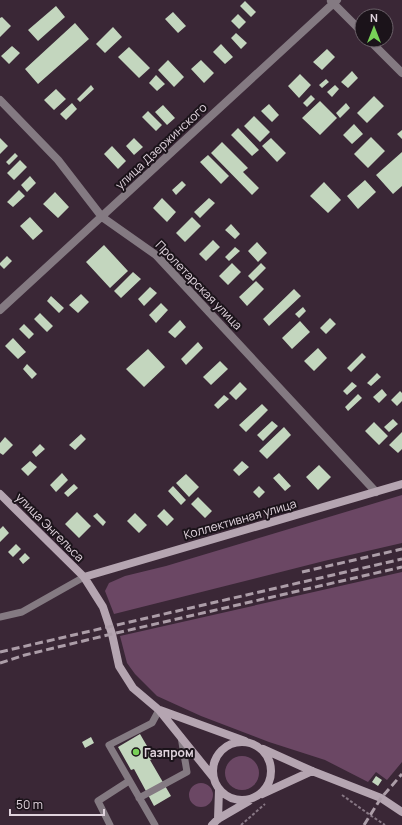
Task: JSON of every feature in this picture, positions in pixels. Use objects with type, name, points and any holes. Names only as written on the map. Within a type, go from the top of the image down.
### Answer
[{"type":"main road","name":"Коллективная улица","points":[[84,577],[402,484]]},
{"type":"main road","name":"улица Энгельса","points":[[0,494],[84,577],[103,607],[112,634],[119,666],[133,688],[159,710]]},
{"type":"main road","points":[[159,710],[213,777],[219,790],[234,800],[242,801],[256,797],[312,771]]},
{"type":"main road","points":[[159,710],[254,745],[312,771],[381,798],[402,812]]},
{"type":"main road","points":[[213,777],[214,763],[218,755],[223,749],[236,743],[242,742],[254,745],[263,751],[268,757],[271,766],[271,777],[263,792],[216,823]]},
{"type":"main road","points":[[216,823],[219,790]]},
{"type":"street","points":[[334,1],[354,23]]},
{"type":"street","name":"улица Дзержинского","points":[[0,310],[334,1]]},
{"type":"street","points":[[377,48],[402,73]]},
{"type":"street","name":"Пролетарская улица","points":[[0,100],[58,160],[102,217],[156,255],[376,492]]},
{"type":"lane","points":[[0,617],[22,612],[84,577]]},
{"type":"lane","points":[[156,825],[109,745],[152,723],[159,710]]},
{"type":"lane","points":[[140,798],[187,772],[181,737]]},
{"type":"lane","points":[[110,825],[98,801],[129,781]]},
{"type":"path","points":[[341,794],[385,825]]},
{"type":"path","points":[[241,825],[269,801]]},
{"type":"shaded area","points":[[402,495],[402,543],[114,614],[105,591],[109,583],[125,576],[166,566]]},
{"type":"shaded area","points":[[402,572],[402,762],[387,780],[376,772],[368,782],[325,760],[269,742],[201,716],[157,696],[135,674],[127,663],[120,636]]},
{"type":"shaded area","points":[[245,756],[252,758],[257,763],[259,773],[257,783],[252,788],[239,790],[232,788],[227,783],[225,770],[227,763],[232,758]]},
{"type":"shaded area","points":[[201,783],[206,784],[212,790],[212,800],[206,806],[201,807],[196,806],[190,800],[189,795],[190,790],[196,784]]},
{"type":"building","points":[[245,1],[256,12],[251,17],[240,6]]},
{"type":"building","points":[[56,6],[65,17],[38,41],[28,30]]},
{"type":"building","points":[[173,12],[186,26],[178,33],[165,19]]},
{"type":"building","points":[[238,14],[246,22],[239,29],[231,21]]},
{"type":"building","points":[[2,17],[11,26],[0,37],[0,18]]},
{"type":"building","points":[[75,23],[89,39],[38,84],[25,69]]},
{"type":"building","points":[[113,27],[122,37],[105,53],[96,44]]},
{"type":"building","points":[[236,33],[247,43],[241,49],[231,38]]},
{"type":"building","points":[[221,44],[233,57],[225,64],[213,52]]},
{"type":"building","points":[[12,46],[20,53],[9,64],[1,56]]},
{"type":"building","points":[[129,47],[150,68],[139,78],[118,57]]},
{"type":"building","points":[[327,49],[335,57],[322,70],[313,62]]},
{"type":"building","points":[[168,60],[184,77],[174,87],[158,70]]},
{"type":"building","points":[[201,60],[214,73],[204,83],[191,69]]},
{"type":"building","points":[[352,71],[358,78],[348,88],[341,82]]},
{"type":"building","points":[[300,74],[311,85],[299,98],[288,86]]},
{"type":"building","points":[[156,75],[165,84],[157,91],[149,83]]},
{"type":"building","points":[[326,79],[329,82],[322,88],[319,85]]},
{"type":"building","points":[[91,85],[94,89],[80,102],[77,99]]},
{"type":"building","points":[[335,85],[339,89],[332,97],[327,92]]},
{"type":"building","points":[[56,89],[66,99],[54,110],[44,100]]},
{"type":"building","points":[[311,95],[315,99],[307,107],[303,103]]},
{"type":"building","points":[[374,96],[384,106],[367,123],[357,113]]},
{"type":"building","points":[[320,101],[337,118],[320,135],[302,118]]},
{"type":"building","points":[[72,103],[77,109],[66,120],[60,114]]},
{"type":"building","points":[[346,103],[350,108],[340,118],[336,113]]},
{"type":"building","points":[[269,104],[279,115],[272,122],[261,111]]},
{"type":"building","points":[[163,105],[175,118],[167,125],[155,112]]},
{"type":"building","points":[[148,111],[162,125],[156,131],[142,117]]},
{"type":"building","points":[[254,116],[270,132],[260,142],[244,126]]},
{"type":"building","points":[[354,124],[363,134],[352,144],[343,135]]},
{"type":"building","points":[[238,128],[259,150],[252,156],[231,135]]},
{"type":"building","points":[[402,130],[402,139],[397,134]]},
{"type":"building","points":[[371,137],[385,151],[368,168],[354,154]]},
{"type":"building","points":[[0,138],[8,146],[0,154]]},
{"type":"building","points":[[134,138],[143,147],[134,155],[126,146]]},
{"type":"building","points":[[271,138],[286,153],[277,162],[262,146]]},
{"type":"building","points":[[222,142],[248,168],[243,172],[259,188],[252,195],[211,153]]},
{"type":"building","points":[[112,146],[126,161],[118,169],[104,154]]},
{"type":"building","points":[[402,152],[402,186],[393,194],[376,175]]},
{"type":"building","points":[[15,153],[18,156],[9,165],[6,162]]},
{"type":"building","points":[[208,155],[229,176],[221,184],[200,162]]},
{"type":"building","points":[[20,160],[27,167],[14,180],[7,173]]},
{"type":"building","points":[[30,176],[36,183],[27,192],[21,185]]},
{"type":"building","points":[[365,180],[376,192],[358,209],[347,196]]},
{"type":"building","points":[[182,181],[186,185],[176,195],[172,190]]},
{"type":"building","points":[[324,182],[341,200],[328,213],[310,196]]},
{"type":"building","points":[[19,190],[25,196],[13,207],[7,202]]},
{"type":"building","points":[[55,192],[69,207],[58,218],[43,204]]},
{"type":"building","points":[[162,198],[176,212],[167,222],[153,208]]},
{"type":"building","points":[[209,198],[215,203],[200,218],[194,212]]},
{"type":"building","points":[[30,217],[43,231],[33,240],[20,226]]},
{"type":"building","points":[[192,217],[201,226],[185,242],[176,233]]},
{"type":"building","points":[[231,224],[240,234],[235,239],[225,230]]},
{"type":"building","points":[[213,240],[220,247],[206,261],[199,254]]},
{"type":"building","points":[[257,242],[267,253],[258,262],[248,251]]},
{"type":"building","points":[[104,245],[128,271],[110,288],[86,262]]},
{"type":"building","points":[[235,247],[240,251],[229,261],[225,257]]},
{"type":"building","points":[[7,256],[12,261],[4,269],[0,263]]},
{"type":"building","points":[[232,263],[241,272],[228,285],[219,276]]},
{"type":"building","points":[[261,263],[266,268],[253,281],[248,276]]},
{"type":"building","points":[[133,272],[141,279],[121,298],[114,291]]},
{"type":"building","points":[[256,281],[264,289],[247,306],[239,297]]},
{"type":"building","points":[[150,287],[157,293],[144,306],[138,299]]},
{"type":"building","points":[[294,289],[301,296],[269,326],[263,319]]},
{"type":"building","points":[[81,294],[89,302],[78,313],[69,305]]},
{"type":"building","points":[[51,296],[64,308],[59,313],[47,301]]},
{"type":"building","points":[[161,303],[168,310],[156,323],[149,315]]},
{"type":"building","points":[[303,307],[306,311],[299,318],[295,314]]},
{"type":"building","points":[[40,313],[53,326],[47,332],[34,319]]},
{"type":"building","points":[[330,318],[336,324],[326,334],[320,328]]},
{"type":"building","points":[[180,320],[186,327],[175,338],[168,332]]},
{"type":"building","points":[[300,321],[310,332],[292,349],[282,338]]},
{"type":"building","points":[[24,324],[34,334],[29,339],[19,329]]},
{"type":"building","points":[[13,338],[26,352],[18,359],[5,346]]},
{"type":"building","points":[[198,342],[203,348],[186,365],[181,359]]},
{"type":"building","points":[[318,348],[327,358],[314,371],[304,361]]},
{"type":"building","points":[[148,349],[165,367],[144,387],[126,369]]},
{"type":"building","points":[[362,353],[366,357],[351,372],[347,368]]},
{"type":"building","points":[[220,361],[228,369],[211,385],[203,377]]},
{"type":"building","points":[[27,364],[37,374],[32,379],[23,369]]},
{"type":"building","points":[[377,373],[381,377],[371,386],[367,383]]},
{"type":"building","points":[[240,382],[247,389],[236,400],[229,393]]},
{"type":"building","points":[[352,382],[357,386],[347,395],[343,391]]},
{"type":"building","points":[[382,389],[387,395],[379,403],[373,397]]},
{"type":"building","points":[[400,391],[402,393],[402,401],[397,406],[391,400]]},
{"type":"building","points":[[358,394],[362,398],[348,411],[345,407]]},
{"type":"building","points":[[224,395],[229,399],[218,409],[214,405]]},
{"type":"building","points":[[262,404],[268,410],[246,432],[239,425]]},
{"type":"building","points":[[393,419],[398,424],[389,432],[384,427]]},
{"type":"building","points":[[272,421],[278,426],[263,441],[257,435]]},
{"type":"building","points":[[374,422],[388,436],[379,445],[365,431]]},
{"type":"building","points":[[284,427],[291,435],[267,459],[259,451]]},
{"type":"building","points":[[402,432],[402,449],[398,453],[389,445]]},
{"type":"building","points":[[81,434],[86,439],[75,450],[69,445]]},
{"type":"building","points":[[5,437],[13,445],[3,455],[0,453],[0,443]]},
{"type":"building","points":[[40,444],[45,449],[36,457],[32,452]]},
{"type":"building","points":[[30,461],[37,467],[28,476],[21,469]]},
{"type":"building","points":[[242,461],[249,467],[239,476],[233,470]]},
{"type":"building","points":[[319,465],[331,477],[318,490],[306,477]]},
{"type":"building","points":[[62,473],[68,480],[56,492],[50,485]]},
{"type":"building","points":[[279,473],[291,486],[285,491],[273,478]]},
{"type":"building","points":[[186,474],[199,487],[189,497],[176,483]]},
{"type":"building","points":[[74,484],[78,488],[68,497],[64,493]]},
{"type":"building","points":[[173,486],[186,500],[181,505],[168,491]]},
{"type":"building","points":[[259,486],[265,492],[259,498],[253,492]]},
{"type":"building","points":[[198,497],[212,511],[205,518],[191,504]]},
{"type":"building","points":[[164,509],[174,519],[167,526],[157,516]]},
{"type":"building","points":[[77,512],[91,526],[79,538],[65,524]]},
{"type":"building","points":[[97,513],[106,522],[103,526],[93,516]]},
{"type":"building","points":[[135,513],[147,525],[139,533],[127,521]]},
{"type":"building","points":[[3,526],[9,533],[0,542],[0,529]]},
{"type":"building","points":[[16,544],[21,549],[13,557],[8,552]]},
{"type":"building","points":[[25,553],[30,558],[23,564],[19,559]]},
{"type":"building","points":[[140,734],[154,758],[150,760],[171,796],[154,806],[134,769],[131,770],[118,747]]},
{"type":"building","points":[[91,737],[94,743],[85,748],[82,742]]},
{"type":"building","points":[[376,776],[382,780],[378,786],[372,782]]},
{"type":"railway","points":[[302,572],[402,549]]},
{"type":"railway","points":[[0,652],[402,559]]},
{"type":"railway","points":[[0,663],[25,655],[112,634],[402,567]]},
{"type":"railway","points":[[364,825],[381,798],[402,774]]},
{"type":"place","name":"Газпром","points":[[136,752]]}]
